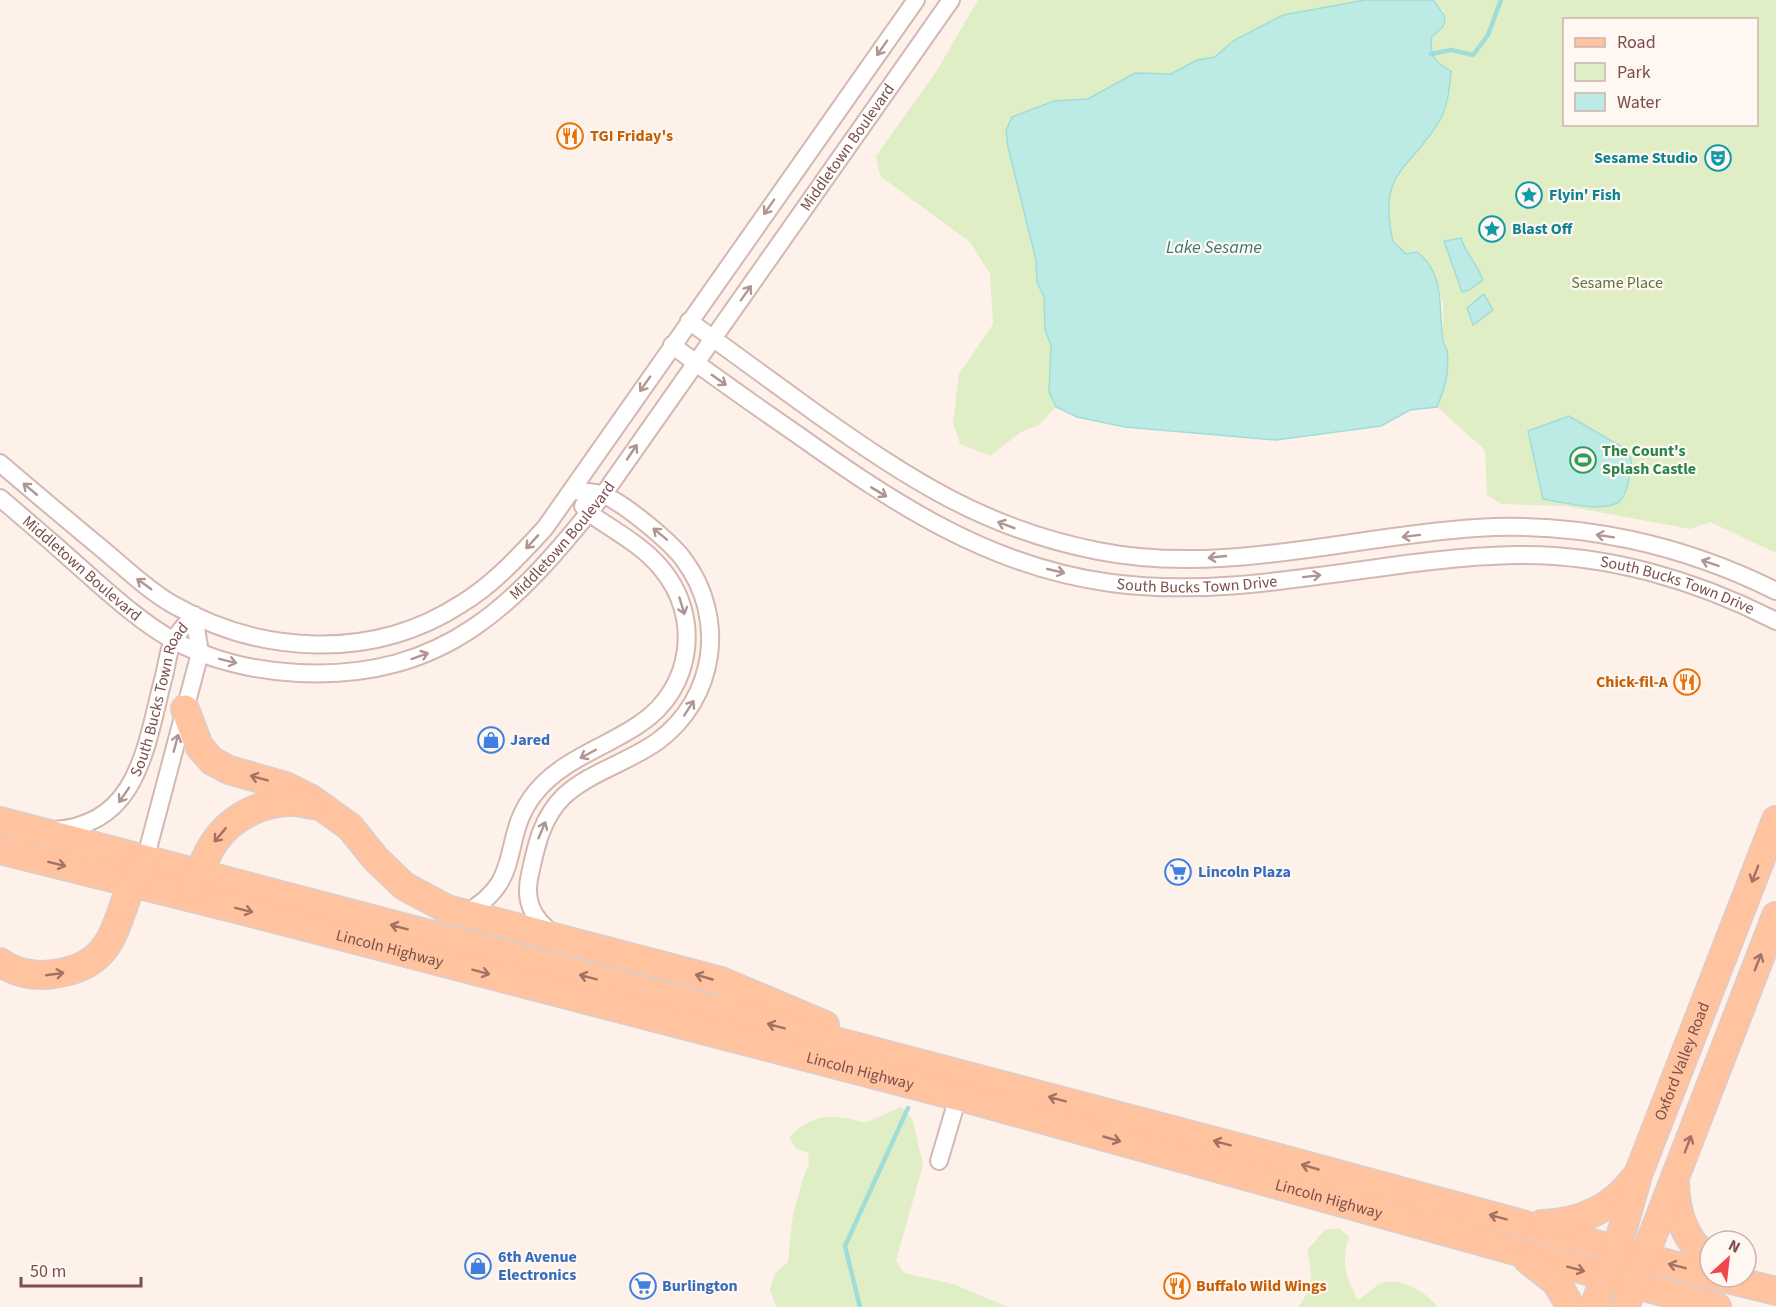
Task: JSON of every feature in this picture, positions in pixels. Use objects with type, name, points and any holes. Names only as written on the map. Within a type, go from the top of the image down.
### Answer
[{"type":"main road","points":[[185,709],[199,746],[212,761],[229,770],[299,792],[350,827],[375,858],[404,886],[433,903],[464,914],[721,981],[917,1075]]},
{"type":"main road","points":[[193,886],[217,838],[250,811],[292,802],[306,803],[330,812]]},
{"type":"main road","name":"Oxford Valley Road","points":[[1594,1307],[1639,1172],[1776,820]]},
{"type":"main road","name":"Lincoln Highway","points":[[0,821],[38,831],[138,871],[193,886],[917,1075],[1528,1225],[1698,1272]]},
{"type":"main road","name":"Lincoln Highway","points":[[0,850],[138,871]]},
{"type":"main road","points":[[0,962],[12,969],[36,975],[63,973],[89,962],[111,940],[138,871]]},
{"type":"main road","points":[[1630,1296],[1776,916]]},
{"type":"main road","name":"Lincoln Highway","points":[[917,1075],[958,1097],[1605,1277],[1630,1296],[1717,1307]]},
{"type":"main road","points":[[1528,1225],[1559,1224],[1594,1213],[1626,1190],[1639,1172]]},
{"type":"main road","points":[[1675,1177],[1676,1205],[1681,1223],[1690,1240],[1698,1248]]},
{"type":"main road","points":[[1520,1254],[1556,1282],[1571,1307]]},
{"type":"street","name":"Middletown Boulevard","points":[[0,464],[135,577],[194,615],[240,633],[274,642],[306,645],[332,645],[380,639],[402,632],[462,604],[503,573],[544,528],[572,491],[672,345],[916,0]]},
{"type":"street","name":"Middletown Boulevard","points":[[0,498],[115,598],[173,640],[200,653],[284,672],[330,674],[376,669],[421,657],[468,633],[502,607],[555,555],[603,495],[951,0]]},
{"type":"street","name":"South Bucks Town Drive","points":[[689,321],[897,470],[981,516],[1049,540],[1101,552],[1157,558],[1207,558],[1476,528],[1533,527],[1580,532],[1663,546],[1732,570],[1776,591]]},
{"type":"street","name":"South Bucks Town Drive","points":[[672,345],[870,486],[933,525],[970,543],[1041,568],[1107,583],[1192,588],[1460,559],[1536,555],[1607,563],[1649,572],[1702,588],[1776,621]]},
{"type":"street","points":[[560,938],[537,920],[527,898],[530,874],[544,823],[564,796],[637,755],[675,727],[699,692],[710,656],[711,635],[706,600],[691,568],[667,540],[603,495],[572,491]]},
{"type":"street","points":[[464,914],[497,890],[507,870],[515,832],[523,812],[541,786],[566,766],[625,734],[651,716],[668,698],[683,668],[688,636],[683,607],[671,581],[651,557],[589,513],[572,491]]},
{"type":"street","name":"South Bucks Town Road","points":[[38,831],[68,829],[99,819],[119,803],[128,790],[141,761],[173,640],[194,615]]},
{"type":"street","name":"South Bucks Town Road","points":[[138,871],[200,653],[194,615]]},
{"type":"street","points":[[939,1161],[958,1097]]},
{"type":"green space","points":[[978,0],[1365,0],[1283,15],[1233,41],[1215,57],[1197,60],[1171,74],[1135,73],[1088,99],[1054,101],[1040,108],[1029,110],[1008,147],[1036,260],[1037,282],[1044,297],[1045,330],[1051,345],[1049,392],[1056,407],[1039,425],[1021,432],[990,456],[960,444],[953,422],[959,374],[993,324],[990,274],[970,242],[880,176],[876,156],[936,72]]},
{"type":"green space","name":"Sesame Place","points":[[1433,0],[1776,0],[1776,553],[1710,522],[1690,529],[1566,506],[1501,504],[1487,495],[1485,450],[1437,407],[1447,368],[1442,300],[1430,281],[1398,246],[1390,226],[1391,191],[1404,166],[1433,131],[1442,116],[1447,100],[1451,72],[1435,59],[1431,52],[1435,29],[1444,11]]},
{"type":"green space","points":[[901,1107],[912,1118],[923,1165],[896,1261],[904,1273],[953,1284],[1008,1307],[776,1307],[770,1289],[775,1274],[788,1262],[792,1220],[809,1164],[808,1153],[796,1148],[789,1138],[806,1124],[824,1117],[844,1118],[865,1123]]},
{"type":"green space","points":[[1339,1228],[1349,1237],[1345,1254],[1346,1269],[1358,1300],[1382,1283],[1398,1282],[1420,1291],[1438,1307],[1298,1307],[1309,1287],[1310,1266],[1307,1250],[1325,1230]]},
{"type":"water","name":"Lake Sesame","points":[[1365,0],[1433,0],[1445,19],[1443,27],[1432,36],[1431,48],[1437,61],[1451,71],[1446,106],[1431,134],[1400,171],[1393,183],[1389,198],[1393,241],[1406,254],[1417,252],[1433,271],[1437,281],[1448,366],[1437,407],[1410,410],[1381,426],[1276,440],[1125,427],[1077,417],[1056,407],[1049,392],[1051,345],[1045,330],[1044,297],[1037,282],[1036,260],[1008,147],[1006,130],[1012,117],[1054,101],[1088,99],[1135,73],[1171,74],[1197,60],[1215,57],[1233,41],[1283,15]]},
{"type":"water","points":[[1461,238],[1483,280],[1462,292],[1444,241]]},
{"type":"water","points":[[1484,294],[1493,310],[1473,325],[1467,308]]},
{"type":"water","name":"The Count's Splash Castle","points":[[1569,416],[1624,448],[1631,458],[1624,495],[1615,504],[1595,507],[1543,499],[1528,431]]},
{"type":"waterway","points":[[1431,54],[1451,50],[1473,55],[1488,35],[1501,0]]},
{"type":"waterway","points":[[860,1307],[845,1246],[908,1108]]},
{"type":"place","name":"TGI Friday's","points":[[570,136]]},
{"type":"place","name":"Sesame Studio","points":[[1718,158]]},
{"type":"place","name":"Flyin' Fish","points":[[1529,195]]},
{"type":"place","name":"Blast Off","points":[[1492,229]]},
{"type":"place","name":"The Count's Splash Castle","points":[[1583,460]]},
{"type":"place","name":"Chick-fil-A","points":[[1687,682]]},
{"type":"place","name":"Jared","points":[[491,740]]},
{"type":"place","name":"Lincoln Plaza","points":[[1178,872]]},
{"type":"place","name":"6th Avenue Electronics","points":[[478,1266]]},
{"type":"place","name":"Burlington","points":[[643,1286]]},
{"type":"place","name":"Buffalo Wild Wings","points":[[1177,1286]]}]
